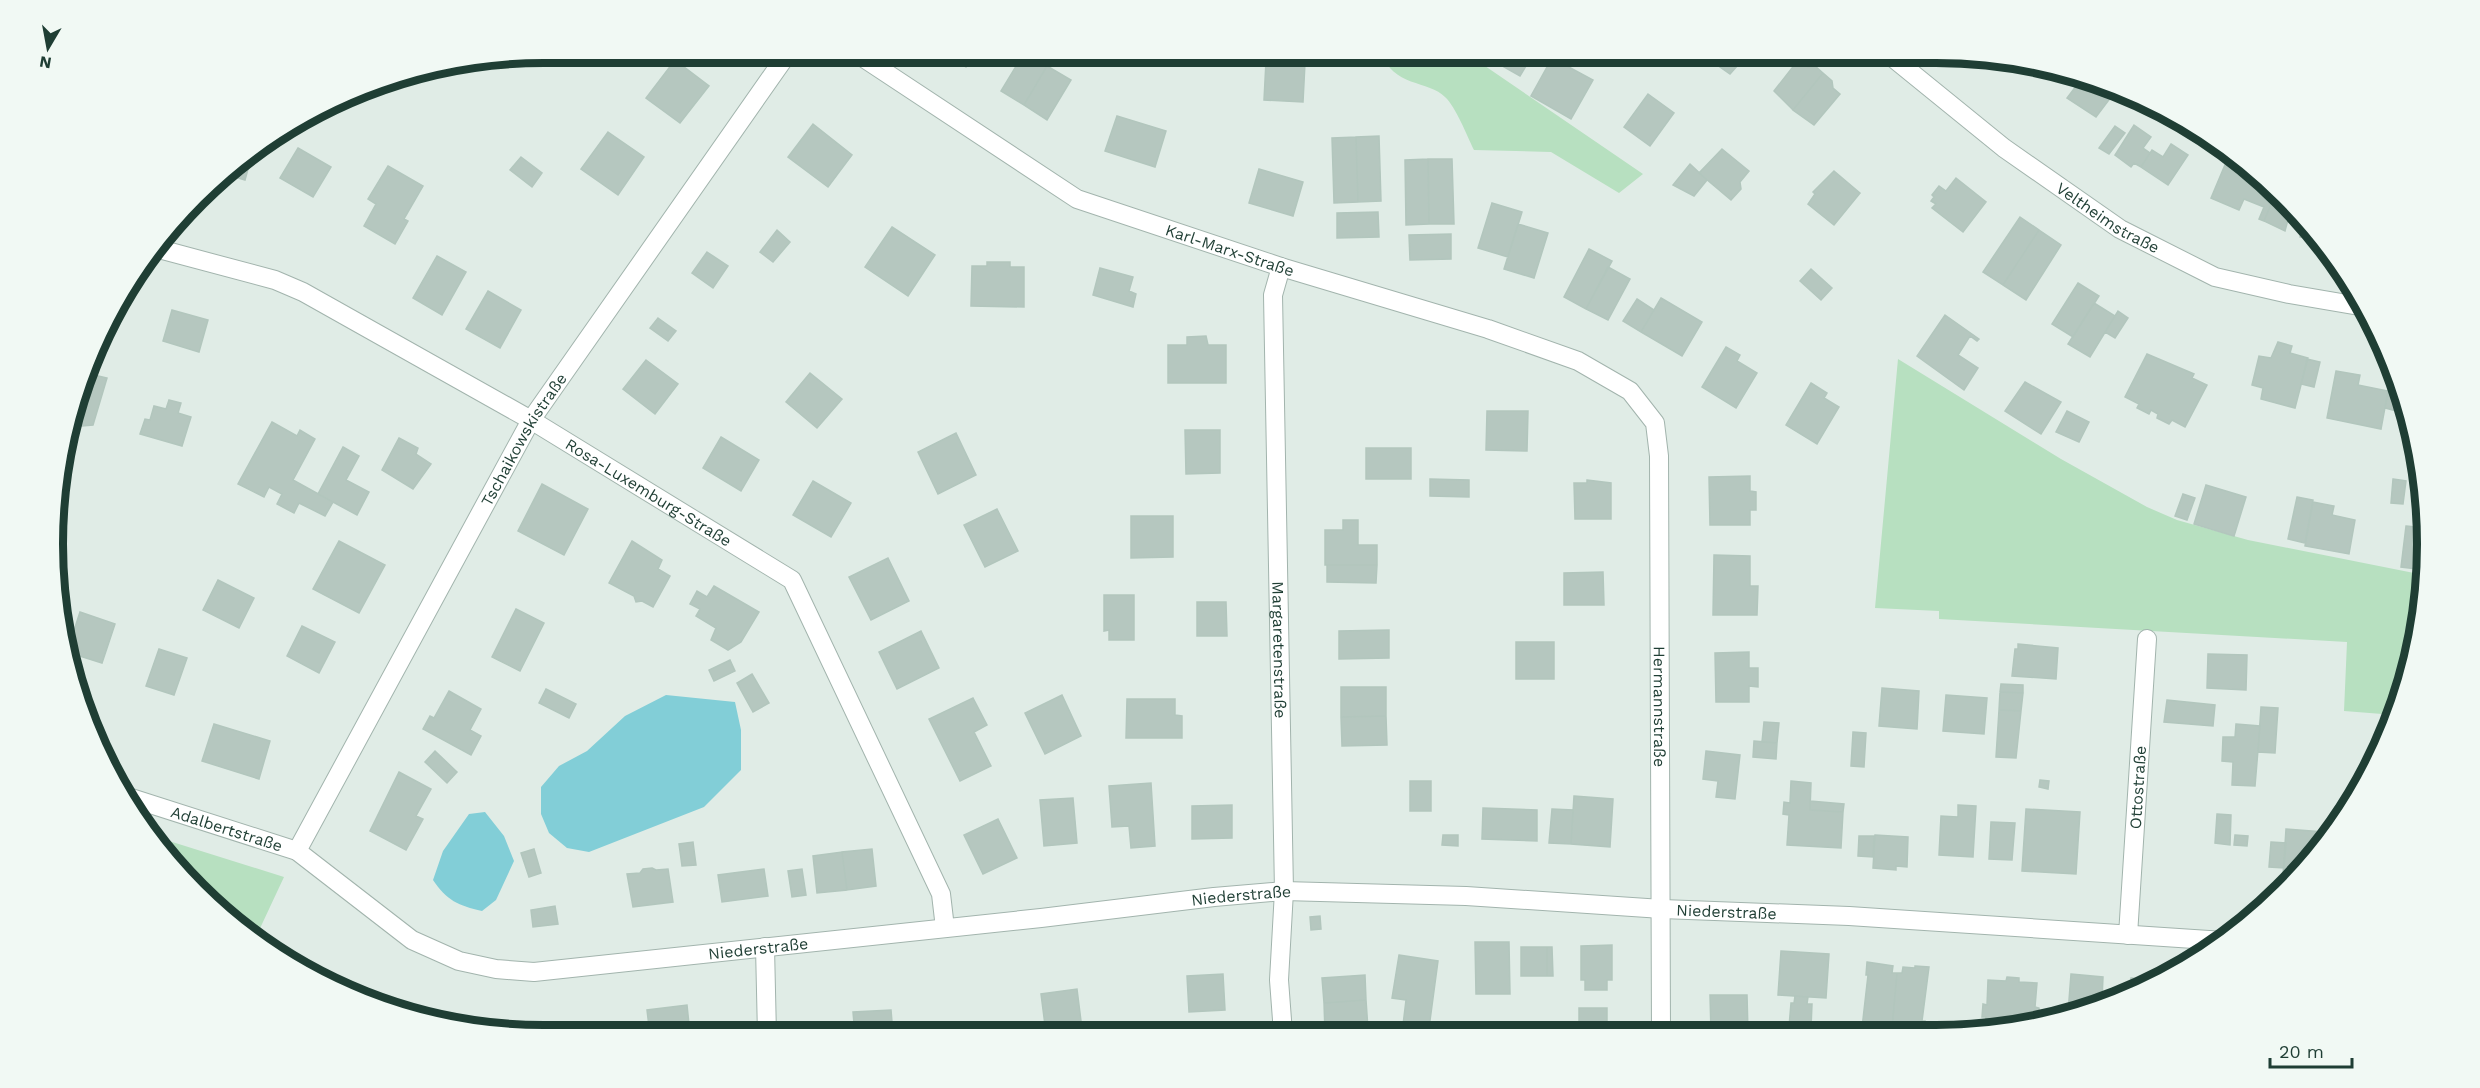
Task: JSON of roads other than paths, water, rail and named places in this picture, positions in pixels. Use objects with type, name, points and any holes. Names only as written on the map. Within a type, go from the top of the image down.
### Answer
[{"type":"street","name":"Tschaikowskistraße","points":[[297,851],[531,420],[780,63]]},
{"type":"street","name":"Karl-Marx-Straße","points":[[873,63],[1077,199],[1281,267],[1488,329],[1566,357],[1630,391]]},
{"type":"street","name":"Veltheimstraße","points":[[1900,63],[2004,148],[2120,229],[2215,277],[2289,294],[2354,305]]},
{"type":"street","name":"Rosa-Luxemburg-Straße","points":[[163,250],[275,280],[303,292],[531,420],[792,580],[941,894],[945,928]]},
{"type":"street","name":"Margaretenstraße","points":[[1281,267],[1273,295],[1284,891],[1279,980],[1282,1025]]},
{"type":"street","name":"Hermannstraße","points":[[1630,391],[1655,423],[1659,456],[1661,1025]]},
{"type":"street","name":"Ottostraße","points":[[2128,935],[2147,639]]},
{"type":"street","name":"Adalbertstraße","points":[[137,800],[297,851]]},
{"type":"street","name":"Niederstraße","points":[[297,851],[412,940],[459,961],[496,969],[534,972],[1284,891],[1466,896],[1662,909],[1849,916],[2209,940]]},
{"type":"street","points":[[765,947],[767,1025]]},
{"type":"water","points":[[666,695],[735,702],[741,730],[741,770],[704,807],[589,852],[567,848],[549,833],[541,814],[541,787],[559,766],[587,751],[625,716]]},
{"type":"water","points":[[485,812],[504,836],[514,861],[496,900],[482,911],[454,901],[443,893],[433,880],[443,851],[469,814]]}]
